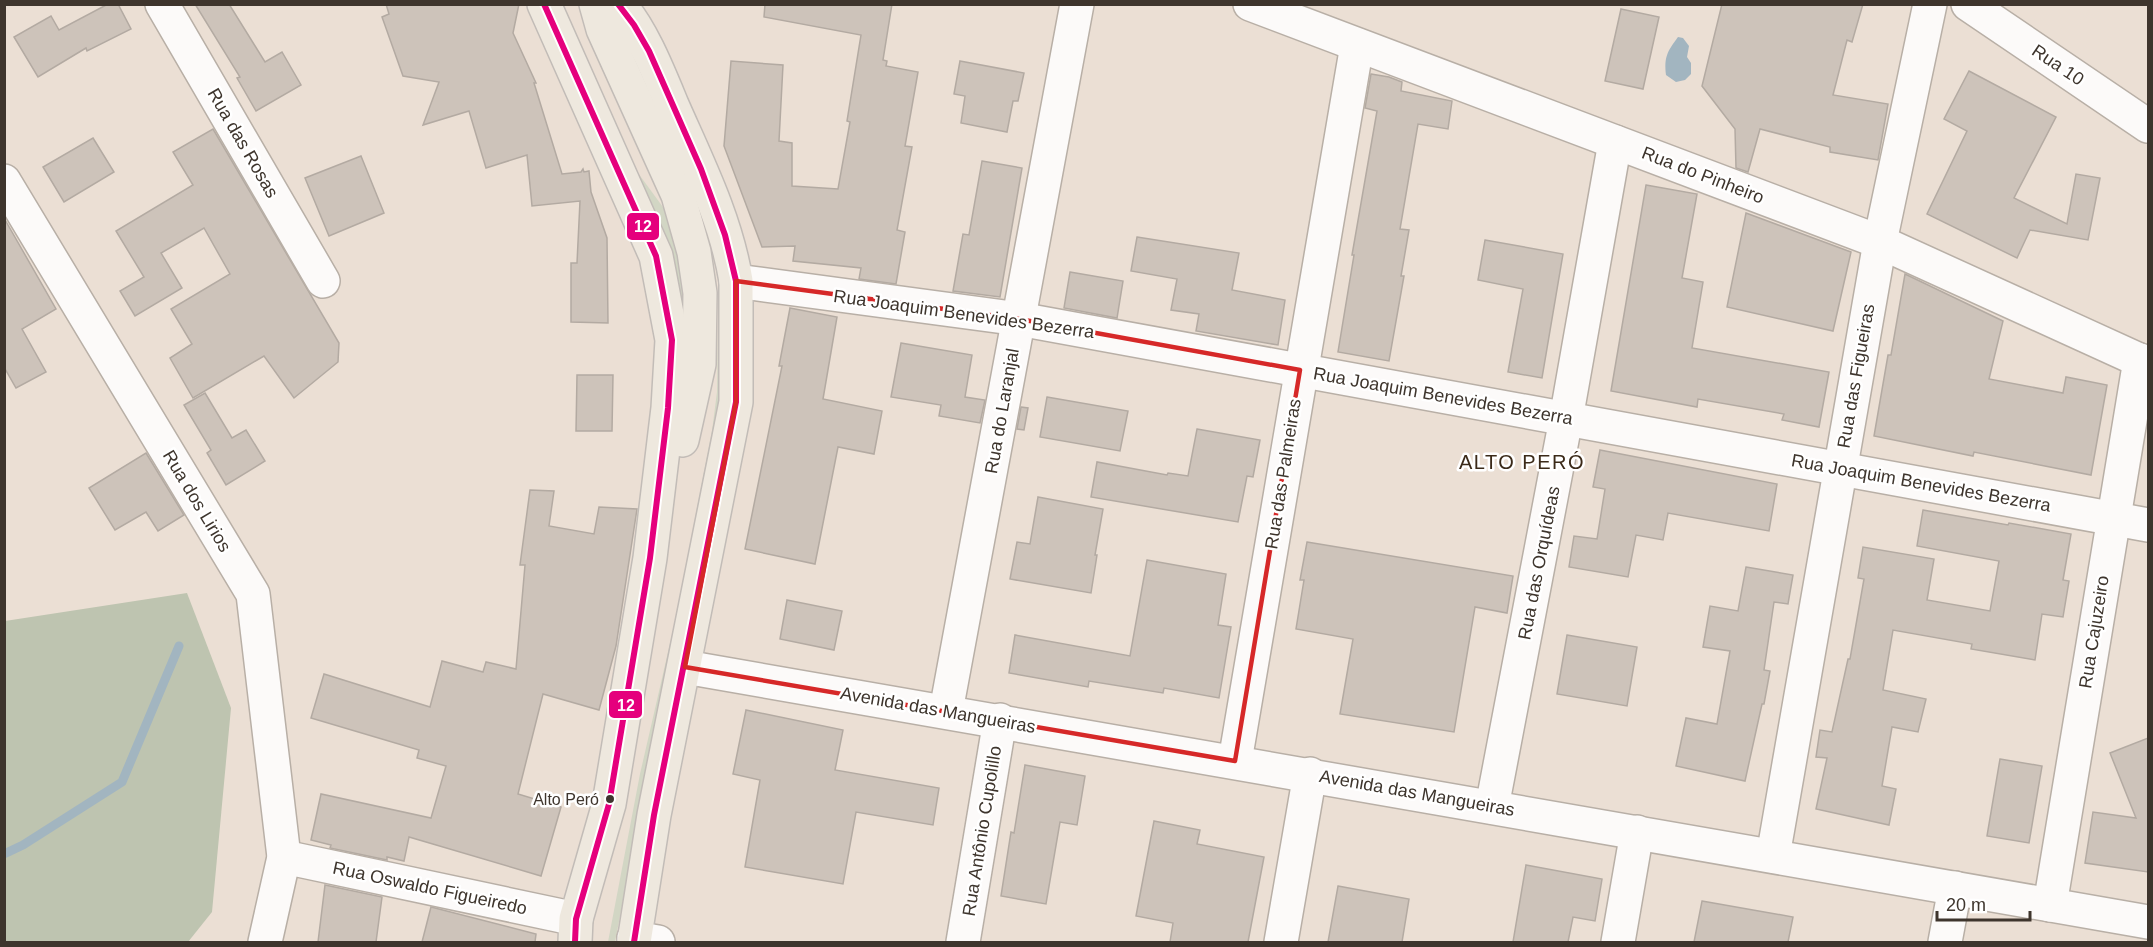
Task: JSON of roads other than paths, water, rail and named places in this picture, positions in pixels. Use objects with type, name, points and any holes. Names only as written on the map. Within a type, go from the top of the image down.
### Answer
[{"type":"main road","points":[[544,4],[656,256],[672,340],[668,408],[650,558],[609,804],[576,931]]},
{"type":"main road","points":[[597,4],[603,29],[678,195],[693,252],[700,293],[699,364],[671,492],[650,558]]},
{"type":"main road","points":[[618,4],[626,12],[660,77],[716,206],[734,272],[736,402],[654,815],[642,941]]},
{"type":"main road","points":[[566,57],[624,135],[714,236],[734,272]]},
{"type":"street","name":"Rua das Rosas","points":[[162,4],[324,281]]},
{"type":"street","name":"Rua do Laranjal","points":[[946,711],[1077,4]]},
{"type":"street","name":"Rua do Pinheiro","points":[[1250,4],[1880,242],[2144,362]]},
{"type":"street","name":"Rua das Figueiras","points":[[1773,856],[1880,242],[1930,4]]},
{"type":"street","name":"Rua 10","points":[[1968,4],[2148,126]]},
{"type":"street","name":"Rua das Palmeiras","points":[[1235,761],[1357,45]]},
{"type":"street","name":"Rua das Orquídeas","points":[[1492,807],[1566,419],[1615,142]]},
{"type":"street","name":"Rua dos Lirios","points":[[4,181],[253,594],[284,857],[265,942]]},
{"type":"street","name":"Rua Joaquim Benevides Bezerra","points":[[734,272],[1019,319],[2148,525]]},
{"type":"street","name":"Rua Cajuzeiro","points":[[2050,905],[2113,518],[2144,362]]},
{"type":"street","name":"Avenida das Mangueiras","points":[[685,667],[1310,774],[2148,922]]},
{"type":"street","name":"Rua Antônio Cupolillo","points":[[963,942],[1000,720]]},
{"type":"street","points":[[1281,942],[1310,774]]},
{"type":"street","points":[[1618,942],[1637,832]]},
{"type":"street","name":"Rua Oswaldo Figueiredo","points":[[284,857],[576,931]]},
{"type":"street","points":[[1945,942],[1955,888]]},
{"type":"water","points":[[1678,37],[1683,38],[1689,46],[1687,57],[1691,63],[1691,74],[1685,80],[1676,82],[1666,75],[1665,64],[1669,51]]},
{"type":"waterway","points":[[4,854],[23,845],[122,782],[179,646]]},
{"type":"place","name":"Alto Peró","points":[[610,799]]},
{"type":"district","name":"ALTO PERÓ","points":[[1522,462]]}]
